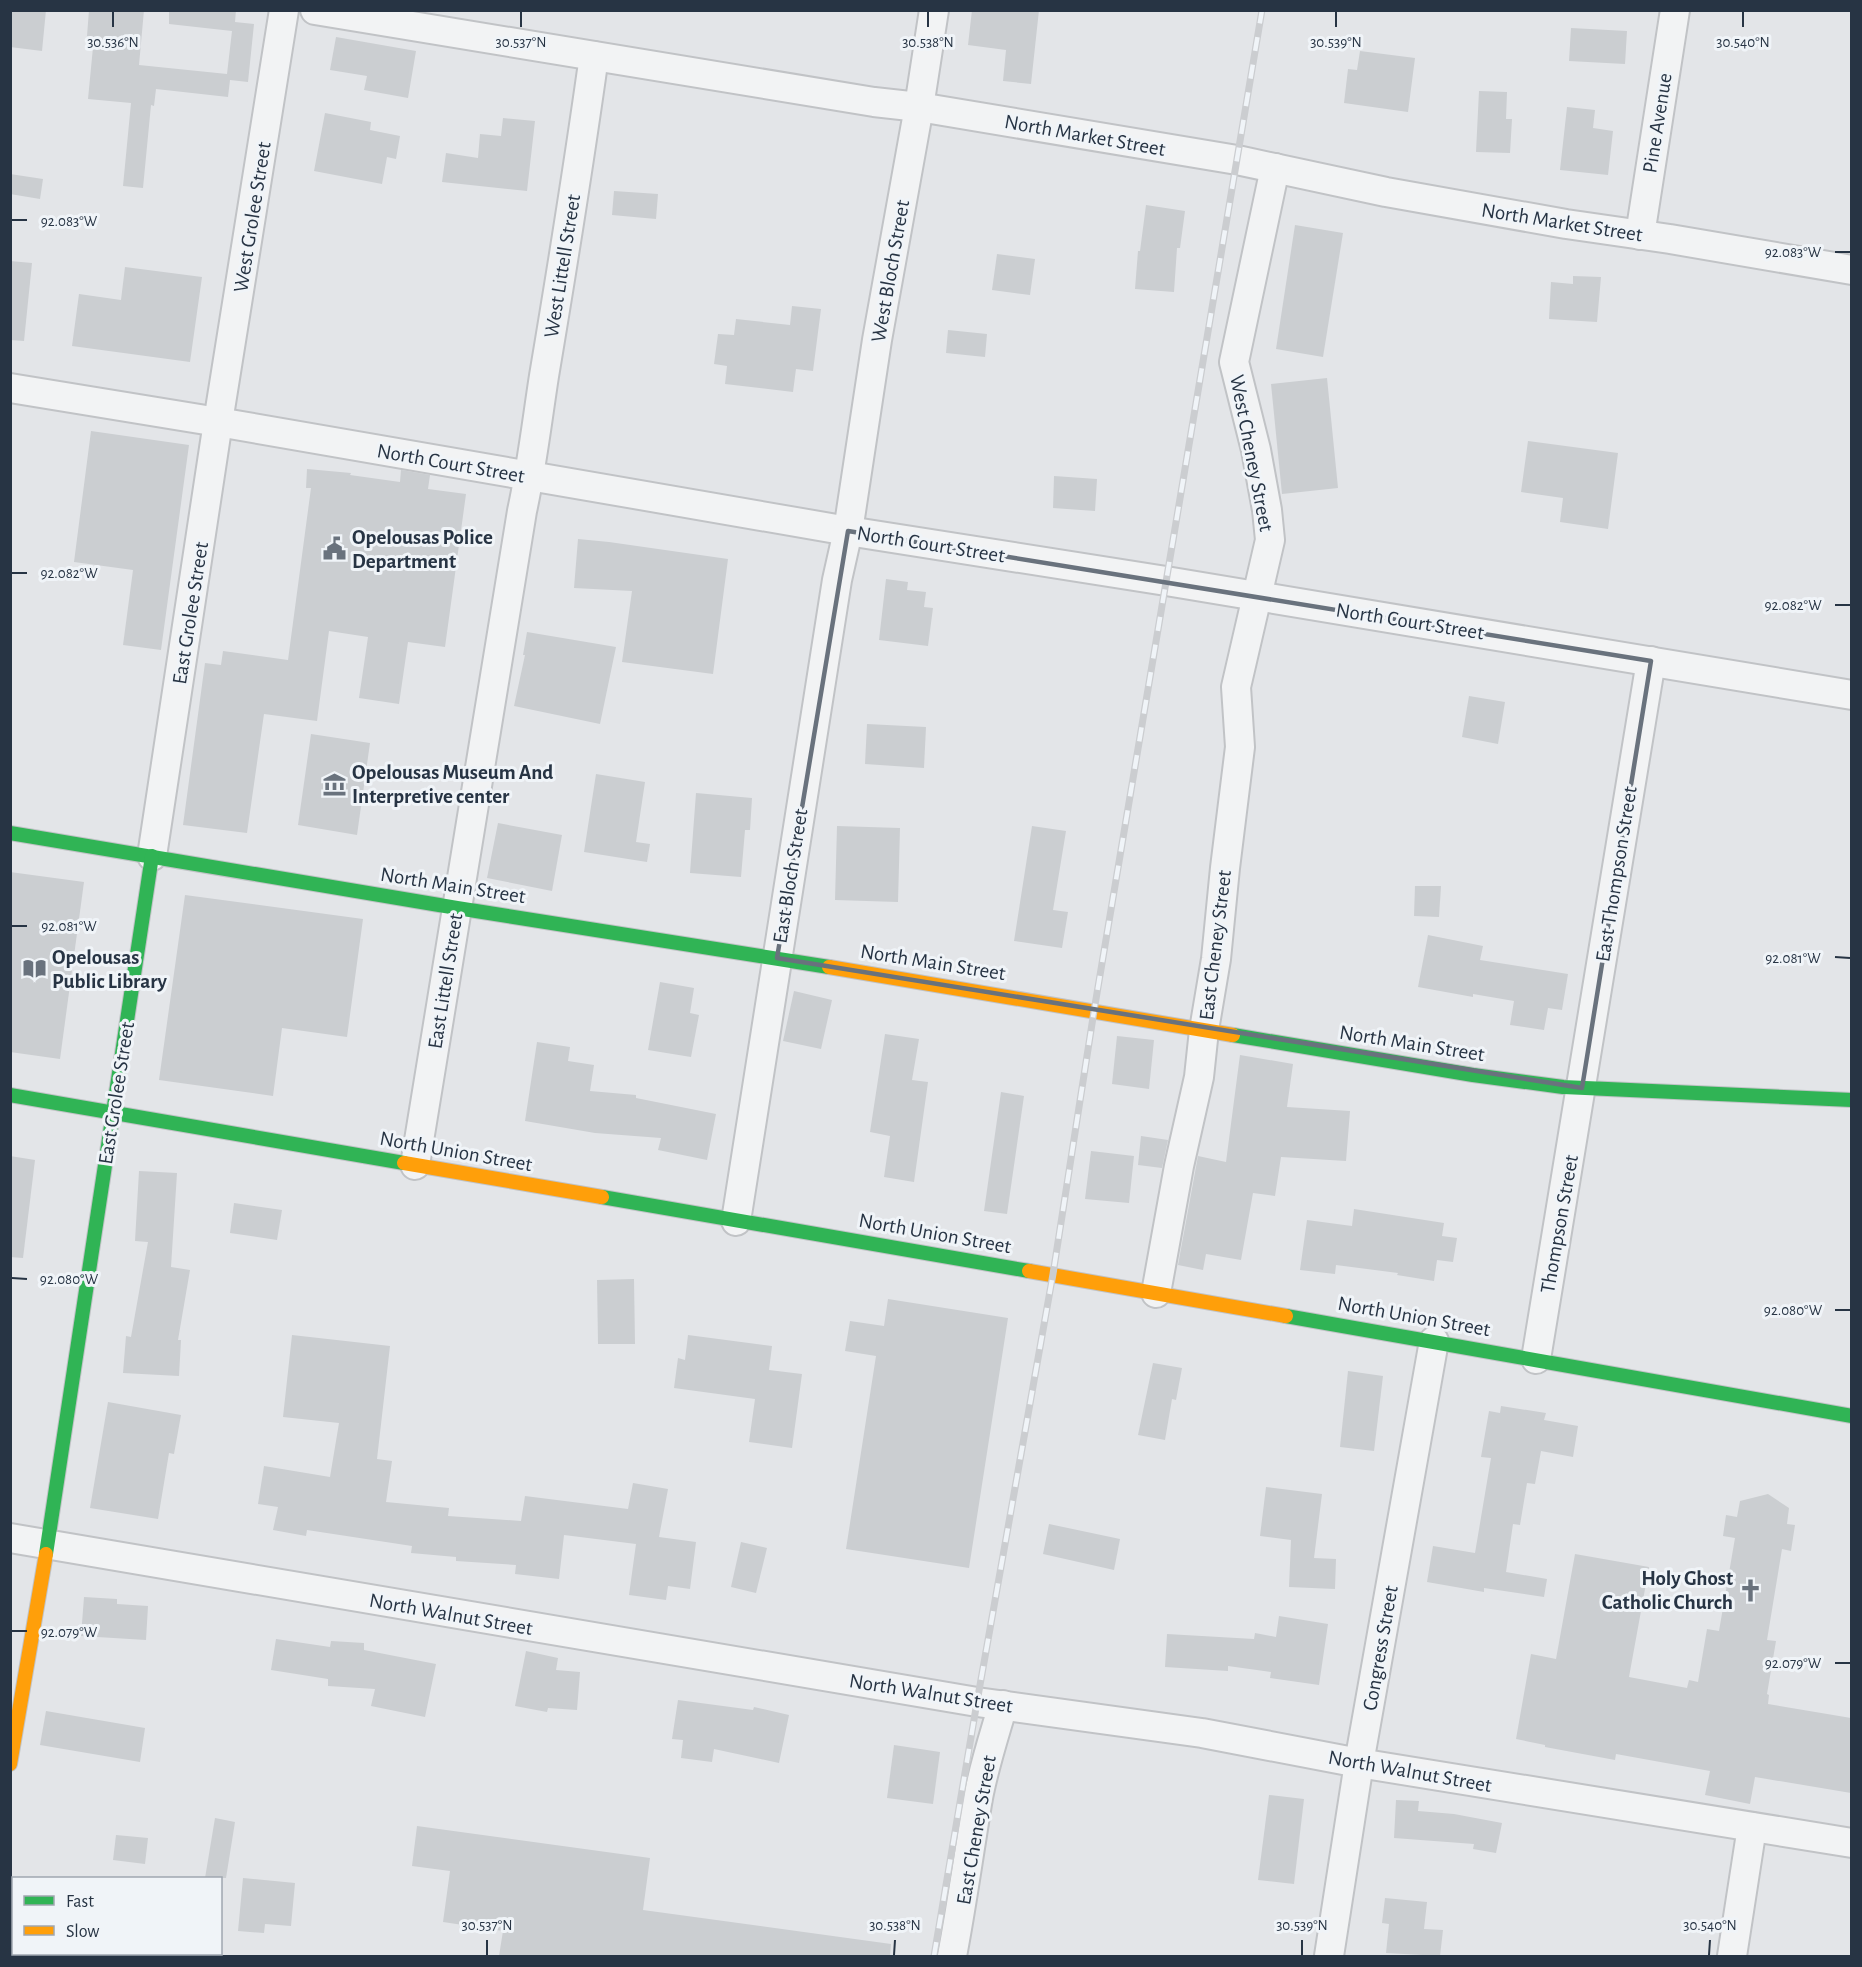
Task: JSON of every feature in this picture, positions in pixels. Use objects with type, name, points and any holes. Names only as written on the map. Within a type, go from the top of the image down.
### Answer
[{"type":"main road","name":"North Main Street","points":[[10,833],[457,908],[777,958],[1473,1075],[1563,1087],[1851,1100]]},
{"type":"main road","name":"East Grolee Street","points":[[10,1764],[47,1546],[152,856]]},
{"type":"main road","name":"North Union Street","points":[[10,1095],[1434,1341],[1851,1416]]},
{"type":"street","name":"West Grolee Street","points":[[218,422],[284,10]]},
{"type":"street","name":"North Market Street","points":[[315,10],[1237,160],[1397,194],[1851,270]]},
{"type":"street","name":"West Bloch Street","points":[[848,531],[877,340],[934,10]]},
{"type":"street","name":"Pine Avenue","points":[[1640,235],[1675,10]]},
{"type":"street","name":"West Littell Street","points":[[530,477],[594,56]]},
{"type":"street","name":"West Cheney Street","points":[[1256,596],[1270,540],[1256,450],[1234,362],[1275,168]]},
{"type":"street","name":"North Court Street","points":[[10,388],[848,531],[1851,695]]},
{"type":"street","name":"East Grolee Street","points":[[152,856],[218,422]]},
{"type":"street","name":"East Littell Street","points":[[415,1165],[522,511],[530,477]]},
{"type":"street","name":"East Bloch Street","points":[[736,1221],[837,580],[848,531]]},
{"type":"street","name":"East Cheney Street","points":[[1156,1293],[1179,1166],[1199,1077],[1216,959],[1240,747],[1236,687],[1256,596]]},
{"type":"street","name":"East Thompson Street","points":[[1581,1088],[1651,661]]},
{"type":"street","name":"Thompson Street","points":[[1536,1359],[1581,1088]]},
{"type":"street","name":"Congress Street","points":[[1329,1956],[1359,1763],[1434,1341]]},
{"type":"street","name":"North Walnut Street","points":[[10,1538],[977,1702],[1202,1733],[1359,1763],[1851,1843]]},
{"type":"street","name":"East Cheney Street","points":[[952,1956],[980,1788],[1003,1705]]},
{"type":"street","points":[[1732,1956],[1752,1827]]},
{"type":"highlighted area","points":[[848,531],[1651,661],[1582,1088],[777,958]]},
{"type":"building","points":[[12,10],[46,10],[42,51],[10,47]]},
{"type":"building","points":[[89,10],[144,10],[139,65],[227,74],[232,31],[169,24],[169,10],[236,10],[235,22],[254,24],[248,82],[230,80],[228,97],[156,89],[154,106],[151,105],[143,188],[123,186],[131,103],[88,99],[94,37],[87,36]]},
{"type":"building","points":[[972,10],[1039,10],[1031,84],[1003,81],[1006,50],[968,45]]},
{"type":"building","points":[[1571,28],[1627,31],[1625,64],[1569,61]]},
{"type":"building","points":[[336,37],[416,51],[408,98],[364,90],[367,76],[330,70]]},
{"type":"building","points":[[1360,51],[1415,58],[1408,112],[1344,103],[1348,69],[1357,70]]},
{"type":"building","points":[[1479,91],[1507,92],[1506,119],[1512,119],[1510,153],[1476,152]]},
{"type":"building","points":[[1567,107],[1595,110],[1593,128],[1613,131],[1608,175],[1560,170]]},
{"type":"building","points":[[325,113],[371,122],[370,130],[400,136],[396,159],[387,157],[382,184],[314,171]]},
{"type":"building","points":[[503,118],[535,121],[527,191],[442,182],[446,153],[478,158],[480,134],[501,136]]},
{"type":"building","points":[[10,174],[43,179],[40,199],[10,194]]},
{"type":"building","points":[[614,191],[658,194],[656,219],[612,215]]},
{"type":"building","points":[[1146,205],[1185,211],[1180,248],[1177,248],[1174,292],[1135,289],[1138,251],[1140,251]]},
{"type":"building","points":[[1295,225],[1343,233],[1323,357],[1276,349]]},
{"type":"building","points":[[997,254],[1035,259],[1030,295],[992,290]]},
{"type":"building","points":[[10,261],[32,263],[24,341],[10,340]]},
{"type":"building","points":[[125,267],[202,277],[190,362],[72,346],[79,294],[121,300]]},
{"type":"building","points":[[1573,276],[1601,277],[1597,322],[1549,319],[1551,282],[1573,284]]},
{"type":"building","points":[[792,306],[821,309],[813,371],[796,369],[793,392],[725,384],[727,366],[714,364],[718,334],[734,335],[736,319],[790,325]]},
{"type":"building","points":[[948,330],[987,334],[985,357],[946,353]]},
{"type":"building","points":[[1327,378],[1338,488],[1282,494],[1271,384]]},
{"type":"building","points":[[91,431],[189,445],[161,650],[123,645],[133,570],[74,562]]},
{"type":"building","points":[[1528,441],[1618,453],[1608,529],[1560,522],[1563,498],[1521,492]]},
{"type":"building","points":[[307,469],[351,473],[350,475],[400,482],[401,470],[430,475],[428,489],[466,494],[445,647],[408,642],[399,704],[359,698],[368,637],[329,631],[317,721],[264,714],[247,833],[183,825],[205,663],[221,665],[223,651],[288,660],[311,488],[306,488]]},
{"type":"building","points":[[1054,476],[1097,479],[1095,511],[1053,508]]},
{"type":"building","points":[[578,539],[728,559],[713,674],[622,662],[632,591],[574,588]]},
{"type":"building","points":[[886,579],[908,582],[907,590],[926,592],[924,607],[933,608],[928,646],[879,640]]},
{"type":"building","points":[[527,632],[616,647],[600,724],[514,706],[525,655],[523,655]]},
{"type":"building","points":[[1469,696],[1505,702],[1498,744],[1462,737]]},
{"type":"building","points":[[867,724],[926,727],[924,768],[865,764]]},
{"type":"building","name":"Opelousas Museum And Interpretive center","points":[[311,734],[370,743],[357,835],[298,825]]},
{"type":"building","points":[[596,774],[645,782],[636,842],[650,844],[647,862],[584,852]]},
{"type":"building","points":[[696,793],[752,798],[750,830],[745,830],[741,877],[690,873]]},
{"type":"building","points":[[498,823],[562,835],[552,891],[487,878]]},
{"type":"building","points":[[837,826],[900,828],[898,902],[835,900]]},
{"type":"building","points":[[1032,826],[1066,831],[1053,910],[1068,912],[1062,948],[1014,941]]},
{"type":"building","points":[[10,872],[84,882],[60,1059],[10,1052]]},
{"type":"building","points":[[1415,886],[1441,886],[1439,917],[1414,916]]},
{"type":"building","points":[[185,895],[363,919],[347,1037],[282,1028],[273,1096],[159,1080]]},
{"type":"building","points":[[1428,935],[1483,946],[1480,960],[1568,974],[1562,1010],[1548,1008],[1544,1030],[1510,1025],[1514,1001],[1473,994],[1473,997],[1418,987]]},
{"type":"building","points":[[660,982],[694,988],[690,1013],[699,1015],[691,1057],[648,1050]]},
{"type":"building","points":[[794,991],[832,1000],[821,1049],[783,1041]]},
{"type":"building","points":[[885,1034],[919,1039],[912,1080],[928,1082],[914,1182],[884,1177],[890,1136],[870,1132]]},
{"type":"building","points":[[1117,1036],[1154,1040],[1149,1089],[1112,1084]]},
{"type":"building","points":[[537,1042],[570,1047],[568,1061],[594,1065],[590,1091],[636,1095],[636,1098],[716,1114],[707,1160],[658,1150],[661,1138],[595,1133],[525,1121]]},
{"type":"building","points":[[1240,1055],[1293,1064],[1287,1107],[1350,1111],[1346,1161],[1281,1157],[1275,1196],[1253,1193],[1241,1260],[1206,1254],[1203,1270],[1178,1265],[1198,1156],[1226,1162]]},
{"type":"building","points":[[1001,1092],[1024,1096],[1007,1214],[984,1211]]},
{"type":"building","points":[[1141,1136],[1168,1140],[1162,1168],[1138,1165]]},
{"type":"building","points":[[1091,1151],[1134,1156],[1129,1203],[1085,1199]]},
{"type":"building","points":[[10,1156],[35,1160],[23,1258],[10,1257]]},
{"type":"building","points":[[139,1171],[177,1173],[171,1267],[190,1270],[178,1340],[181,1340],[179,1376],[123,1373],[126,1336],[131,1337],[148,1242],[135,1241]]},
{"type":"building","points":[[234,1203],[282,1210],[277,1240],[230,1233]]},
{"type":"building","points":[[1354,1209],[1444,1223],[1442,1236],[1457,1238],[1453,1262],[1437,1260],[1434,1281],[1397,1275],[1398,1273],[1336,1265],[1335,1274],[1300,1270],[1307,1220],[1352,1226]]},
{"type":"building","points":[[634,1279],[635,1344],[598,1344],[597,1280]]},
{"type":"building","points":[[888,1299],[1008,1318],[969,1568],[846,1549],[876,1356],[845,1351],[850,1321],[884,1326]]},
{"type":"building","points":[[292,1335],[390,1346],[377,1459],[392,1461],[386,1502],[449,1508],[448,1516],[521,1521],[525,1496],[628,1509],[633,1483],[668,1489],[659,1537],[696,1542],[690,1589],[668,1586],[666,1600],[629,1595],[636,1544],[564,1535],[559,1579],[515,1574],[516,1565],[456,1561],[456,1557],[411,1553],[412,1546],[307,1530],[306,1536],[273,1530],[278,1507],[258,1504],[264,1466],[330,1477],[339,1423],[283,1417]]},
{"type":"building","points":[[688,1335],[772,1346],[769,1370],[802,1374],[792,1448],[749,1442],[755,1399],[674,1388],[678,1358],[685,1360]]},
{"type":"building","points":[[1153,1363],[1182,1368],[1176,1400],[1172,1399],[1165,1440],[1138,1435]]},
{"type":"building","points":[[1348,1371],[1383,1376],[1374,1451],[1340,1447]]},
{"type":"building","points":[[108,1402],[181,1415],[174,1454],[169,1453],[158,1519],[90,1508]]},
{"type":"building","points":[[1501,1406],[1546,1413],[1544,1420],[1578,1426],[1573,1457],[1541,1451],[1535,1484],[1527,1483],[1520,1525],[1513,1524],[1506,1572],[1547,1579],[1544,1597],[1484,1588],[1484,1592],[1427,1582],[1433,1546],[1475,1553],[1491,1458],[1481,1457],[1489,1411],[1500,1413]]},
{"type":"building","points":[[1266,1487],[1322,1494],[1314,1558],[1336,1559],[1335,1589],[1289,1587],[1291,1540],[1260,1536]]},
{"type":"building","points":[[1768,1494],[1789,1508],[1787,1524],[1795,1525],[1791,1551],[1782,1549],[1767,1640],[1776,1641],[1767,1694],[1769,1695],[1768,1704],[1851,1718],[1851,1793],[1755,1777],[1750,1804],[1705,1795],[1710,1771],[1616,1754],[1615,1760],[1545,1747],[1545,1745],[1516,1739],[1531,1654],[1556,1659],[1575,1554],[1649,1567],[1629,1677],[1687,1688],[1689,1680],[1698,1682],[1707,1629],[1719,1631],[1735,1538],[1723,1536],[1726,1515],[1737,1517],[1740,1501]]},
{"type":"building","points":[[1049,1524],[1120,1539],[1114,1570],[1043,1554]]},
{"type":"building","points":[[741,1542],[767,1548],[756,1593],[731,1587]]},
{"type":"building","points":[[84,1597],[117,1599],[117,1604],[148,1606],[146,1640],[81,1636]]},
{"type":"building","points":[[1279,1616],[1328,1624],[1319,1685],[1270,1678],[1271,1672],[1228,1666],[1228,1671],[1165,1667],[1167,1634],[1254,1639],[1255,1633],[1276,1637]]},
{"type":"building","points":[[276,1639],[330,1647],[331,1641],[364,1643],[364,1650],[436,1664],[425,1717],[371,1706],[375,1689],[328,1686],[328,1679],[271,1670]]},
{"type":"building","points":[[526,1651],[558,1658],[556,1670],[580,1672],[577,1710],[548,1708],[547,1712],[515,1706]]},
{"type":"building","points":[[678,1700],[753,1710],[754,1707],[789,1715],[779,1763],[714,1749],[712,1762],[681,1758],[683,1740],[672,1739]]},
{"type":"building","points":[[46,1711],[145,1728],[140,1762],[40,1745]]},
{"type":"building","points":[[894,1745],[940,1752],[933,1804],[887,1798]]},
{"type":"building","points":[[1269,1795],[1304,1799],[1294,1884],[1258,1880]]},
{"type":"building","points":[[1396,1800],[1419,1801],[1418,1811],[1454,1814],[1502,1823],[1496,1853],[1473,1849],[1474,1844],[1394,1838]]},
{"type":"building","points":[[215,1818],[235,1822],[226,1878],[205,1877]]},
{"type":"building","points":[[417,1826],[650,1858],[643,1910],[891,1944],[890,1956],[499,1956],[503,1931],[443,1922],[450,1871],[412,1866]]},
{"type":"building","points":[[116,1835],[148,1838],[145,1864],[113,1860]]},
{"type":"building","points":[[243,1878],[295,1883],[291,1926],[265,1924],[264,1933],[238,1931]]},
{"type":"building","points":[[1385,1898],[1427,1902],[1424,1929],[1443,1930],[1440,1956],[1386,1953],[1389,1924],[1382,1923]]},
{"type":"railway","points":[[934,1956],[1053,1274],[1094,1011],[1262,10]]},
{"type":"traffic: fast","points":[[10,833],[457,908],[829,967]]},
{"type":"traffic: fast","points":[[46,1554],[152,856]]},
{"type":"traffic: fast","points":[[1233,1035],[1473,1075],[1563,1087],[1852,1100]]},
{"type":"traffic: fast","points":[[10,1095],[404,1163]]},
{"type":"traffic: fast","points":[[602,1197],[1029,1271]]},
{"type":"traffic: fast","points":[[1286,1316],[1852,1416]]},
{"type":"traffic: slow","points":[[829,967],[1233,1035]]},
{"type":"traffic: slow","points":[[404,1163],[602,1197]]},
{"type":"traffic: slow","points":[[1029,1271],[1286,1316]]},
{"type":"traffic: slow","points":[[10,1764],[46,1554]]},
{"type":"place","name":"Opelousas Police Department","points":[[334,549]]},
{"type":"place","name":"Opelousas Museum And Interpretive center","points":[[334,784]]},
{"type":"place","name":"Opelousas Public Library","points":[[34,969]]},
{"type":"place","name":"Holy Ghost Catholic Church","points":[[1751,1590]]}]
